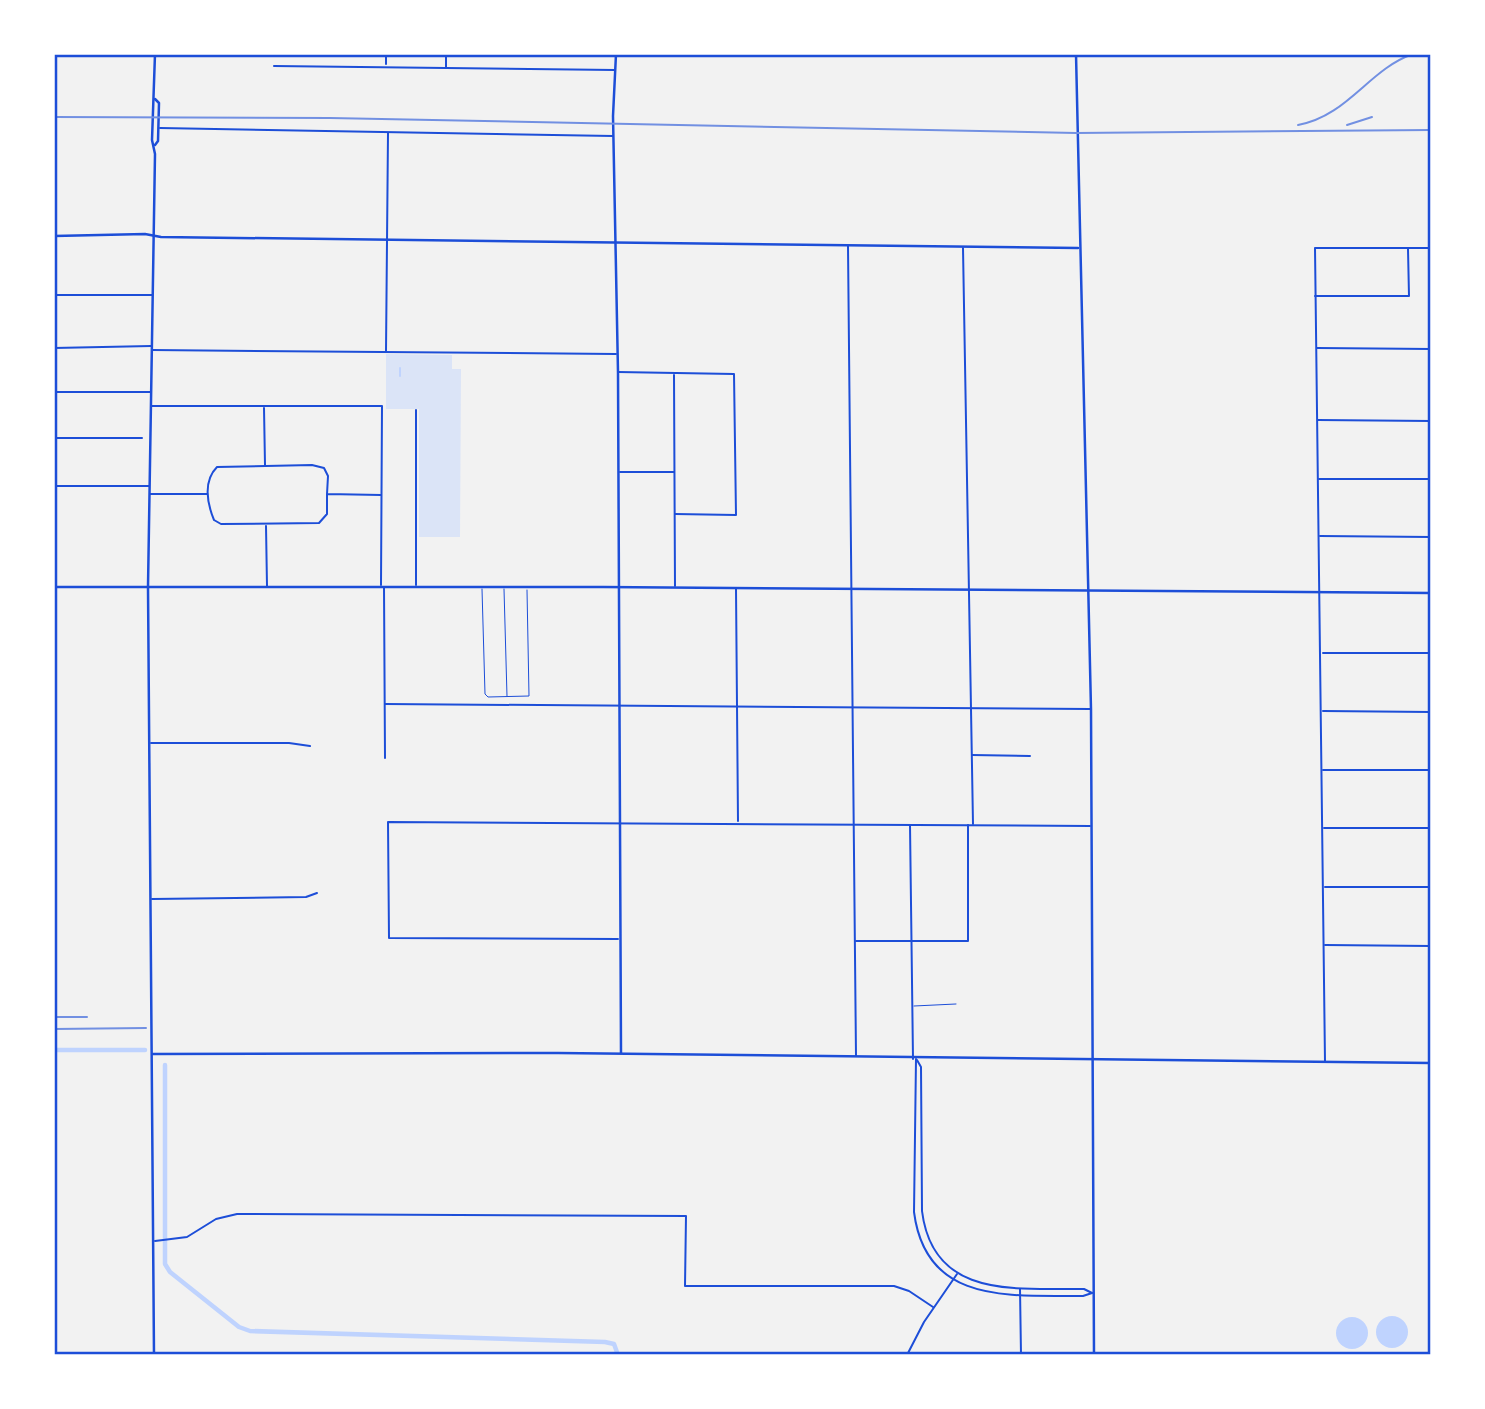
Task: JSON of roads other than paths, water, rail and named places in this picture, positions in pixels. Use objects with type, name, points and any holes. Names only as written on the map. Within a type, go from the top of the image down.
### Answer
[{"type":"main road","points":[[155,54],[155,99],[152,103],[152,140],[155,145]]},
{"type":"main road","points":[[616,54],[614,136],[618,372],[621,1053]]},
{"type":"main road","points":[[1076,54],[1091,709],[1094,1355]]},
{"type":"main road","points":[[154,1355],[148,587],[155,145],[159,128],[159,103],[155,99]]},
{"type":"main road","points":[[54,236],[1079,248]]},
{"type":"main road","points":[[54,587],[675,587],[1431,593]]},
{"type":"main road","points":[[153,1054],[621,1053],[914,1059],[1431,1063]]},
{"type":"street","points":[[386,54],[386,66]]},
{"type":"street","points":[[446,54],[446,67]]},
{"type":"street","points":[[274,66],[616,70]]},
{"type":"street","points":[[159,128],[614,136]]},
{"type":"street","points":[[386,352],[387,132]]},
{"type":"street","points":[[848,245],[856,1058]]},
{"type":"street","points":[[963,247],[973,825]]},
{"type":"street","points":[[1325,1062],[1315,248],[1431,248]]},
{"type":"street","points":[[1315,296],[1409,296],[1408,248]]},
{"type":"street","points":[[54,295],[153,295]]},
{"type":"street","points":[[54,348],[616,354]]},
{"type":"street","points":[[1316,348],[1431,349]]},
{"type":"street","points":[[618,372],[734,374],[736,515],[675,514]]},
{"type":"street","points":[[674,373],[675,587]]},
{"type":"street","points":[[54,391],[152,392]]},
{"type":"street","points":[[151,406],[382,406],[385,758]]},
{"type":"street","points":[[264,407],[265,466]]},
{"type":"street","points":[[416,410],[416,586]]},
{"type":"street","points":[[1317,420],[1431,421]]},
{"type":"street","points":[[54,439],[142,438]]},
{"type":"street","points":[[312,465],[324,468],[328,476],[327,514],[319,523],[221,524],[214,520],[208,494],[210,474],[217,467],[265,466],[312,465]]},
{"type":"street","points":[[618,472],[675,472]]},
{"type":"street","points":[[1318,479],[1431,479]]},
{"type":"street","points":[[54,486],[150,486]]},
{"type":"street","points":[[150,494],[208,494]]},
{"type":"street","points":[[327,494],[381,495]]},
{"type":"street","points":[[266,524],[267,586]]},
{"type":"street","points":[[1319,536],[1431,537]]},
{"type":"street","points":[[736,588],[738,822]]},
{"type":"street","points":[[1321,653],[1431,653]]},
{"type":"street","points":[[385,704],[619,703],[1091,709]]},
{"type":"street","points":[[1322,711],[1431,712]]},
{"type":"street","points":[[151,743],[289,743],[310,746]]},
{"type":"street","points":[[972,755],[1030,756]]},
{"type":"street","points":[[1322,770],[1431,769]]},
{"type":"street","points":[[621,939],[389,938],[388,822],[619,821],[1091,826]]},
{"type":"street","points":[[911,824],[915,1224],[931,1257],[953,1279],[984,1293],[1020,1296],[1083,1296],[1093,1293]]},
{"type":"street","points":[[855,941],[968,941],[968,825]]},
{"type":"street","points":[[1323,828],[1431,828]]},
{"type":"street","points":[[1324,887],[1431,887]]},
{"type":"street","points":[[152,899],[306,897],[317,892]]},
{"type":"street","points":[[1324,945],[1431,946]]},
{"type":"street","points":[[914,1059],[920,1066],[922,1217],[934,1249],[957,1273],[987,1286],[1084,1289],[1093,1293]]},
{"type":"street","points":[[155,1241],[187,1237],[216,1219],[237,1214],[686,1216],[685,1286],[894,1286],[909,1291],[933,1307]]},
{"type":"street","points":[[907,1355],[933,1307],[957,1273]]},
{"type":"street","points":[[1020,1289],[1021,1355]]},
{"type":"lane","points":[[482,587],[485,694],[488,697],[529,696],[527,587]]},
{"type":"lane","points":[[504,587],[507,697]]},
{"type":"lane","points":[[912,1006],[956,1004]]},
{"type":"water","points":[[1392,1316],[1403,1321],[1408,1332],[1403,1343],[1392,1348],[1381,1343],[1376,1332],[1381,1321]]},
{"type":"water","points":[[1352,1317],[1363,1322],[1368,1333],[1363,1344],[1352,1349],[1341,1344],[1336,1333],[1341,1322]]},
{"type":"waterway","points":[[400,368],[400,373]]},
{"type":"waterway","points":[[54,1050],[145,1050]]},
{"type":"waterway","points":[[165,1065],[165,1264],[170,1272],[239,1327],[250,1331],[605,1342],[614,1344],[618,1355]]},
{"type":"railway","points":[[1298,125],[1331,112],[1384,70],[1413,54]]},
{"type":"railway","points":[[54,117],[330,118],[1076,133],[1431,130]]},
{"type":"railway","points":[[1347,125],[1372,117]]},
{"type":"railway","points":[[54,1017],[87,1017]]},
{"type":"railway","points":[[54,1029],[146,1028]]}]
